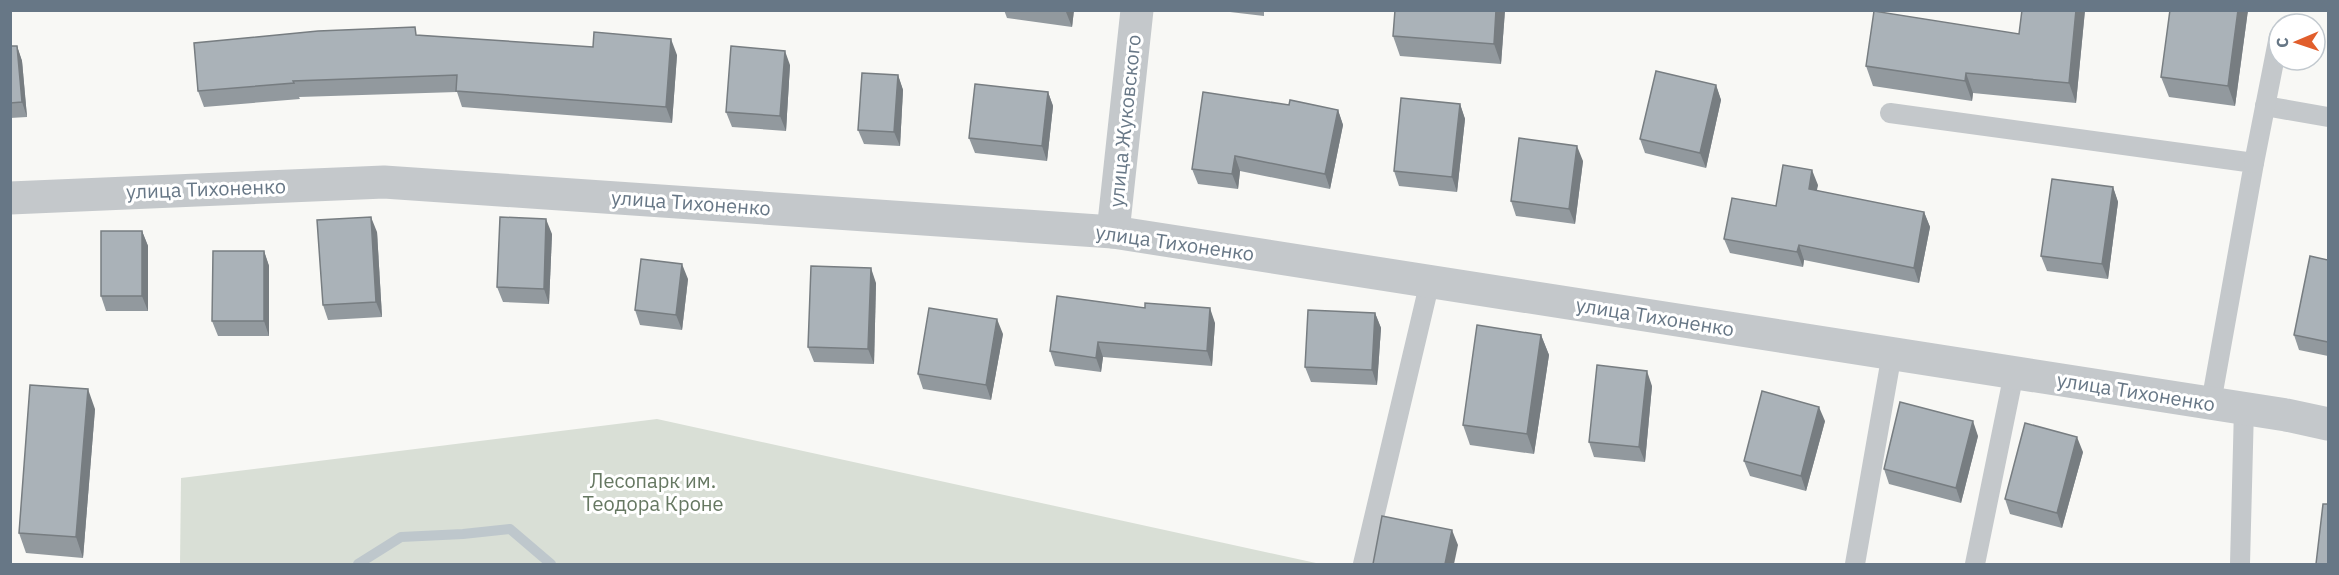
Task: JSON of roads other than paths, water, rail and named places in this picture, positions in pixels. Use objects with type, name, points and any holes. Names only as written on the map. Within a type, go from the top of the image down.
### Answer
[{"type":"street","name":"улица Жуковского","points":[[1113,232],[1137,10]]},
{"type":"street","name":"улица Тихоненко","points":[[10,198],[384,182],[1113,232],[2244,408],[2328,424]]},
{"type":"lane","points":[[2211,403],[2272,72]]},
{"type":"lane","points":[[2265,106],[2328,117]]},
{"type":"lane","points":[[1890,113],[2254,163]]},
{"type":"lane","points":[[1363,564],[1430,281]]},
{"type":"lane","points":[[1855,564],[1892,353]]},
{"type":"lane","points":[[1975,564],[2014,373]]},
{"type":"lane","points":[[2240,564],[2244,408]]},
{"type":"waterway","points":[[358,564],[401,537],[510,529],[551,564]]},
{"type":"park label","name":"Лесопарк им. Теодора Кроне","points":[[653,492]]}]
